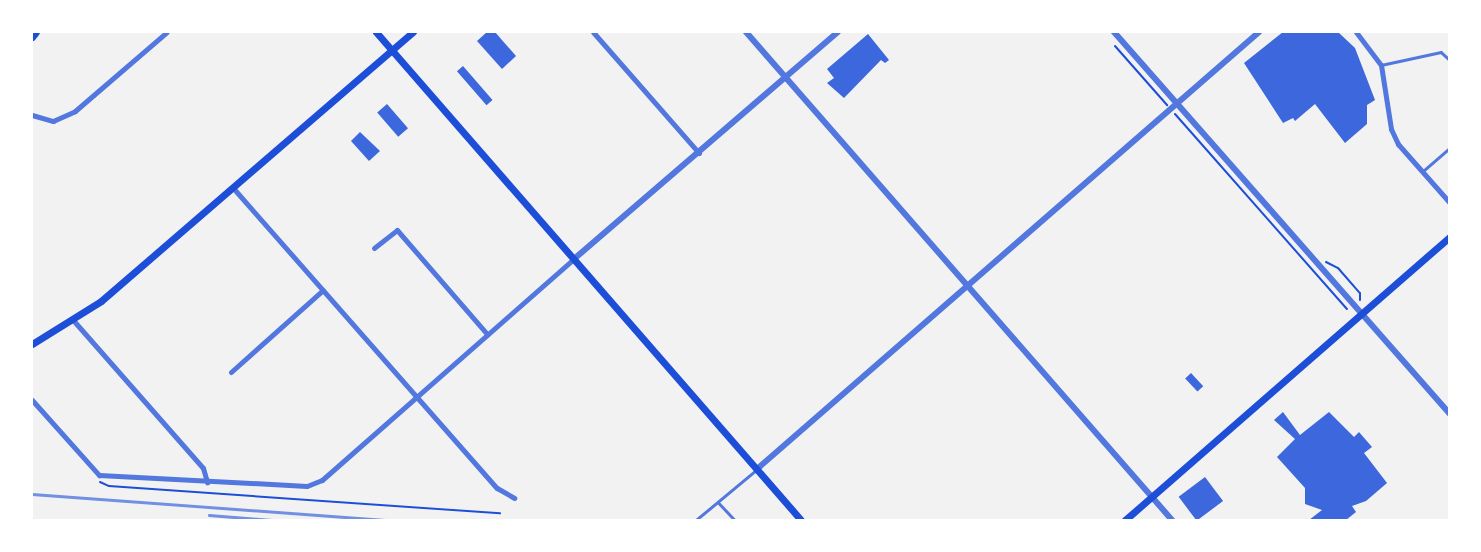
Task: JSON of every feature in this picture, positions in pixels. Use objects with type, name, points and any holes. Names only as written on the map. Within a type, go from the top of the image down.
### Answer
[{"type":"main road","points":[[32,37],[36,32]]},
{"type":"main road","points":[[376,32],[801,520]]},
{"type":"main road","points":[[32,344],[73,320],[234,190],[413,32]]},
{"type":"main road","points":[[1127,519],[1450,236]]},
{"type":"street","points":[[32,116],[53,121],[75,111],[167,32]]},
{"type":"street","points":[[593,32],[699,153]]},
{"type":"street","points":[[746,32],[1172,520]]},
{"type":"street","points":[[32,400],[93,470],[108,477],[307,486],[322,480],[838,32]]},
{"type":"street","points":[[1114,32],[1450,414]]},
{"type":"street","points":[[757,469],[1259,32]]},
{"type":"street","points":[[1356,32],[1381,65],[1391,129],[1422,172],[1450,203]]},
{"type":"street","points":[[234,190],[496,488],[514,498]]},
{"type":"street","points":[[374,248],[397,230],[488,334]]},
{"type":"street","points":[[231,372],[323,290]]},
{"type":"street","points":[[73,320],[203,468],[207,482]]},
{"type":"lane","points":[[1381,65],[1440,52],[1450,60]]},
{"type":"lane","points":[[1422,172],[1450,148]]},
{"type":"lane","points":[[696,520],[757,469]]},
{"type":"lane","points":[[718,502],[735,520]]},
{"type":"lane","points":[[702,515],[707,520]]},
{"type":"path","points":[[1109,38],[1343,307],[1362,312]]},
{"type":"path","points":[[93,470],[92,478],[109,486],[500,513]]},
{"type":"building","points":[[487,32],[495,32],[516,56],[502,69],[477,41]]},
{"type":"building","points":[[1283,32],[1338,32],[1355,48],[1375,100],[1367,105],[1367,124],[1345,143],[1315,104],[1295,121],[1293,118],[1283,123],[1244,63]]},
{"type":"building","points":[[868,34],[889,60],[885,63],[881,60],[844,98],[827,83],[834,78],[827,69]]},
{"type":"building","points":[[463,66],[493,100],[486,105],[457,71]]},
{"type":"building","points":[[387,104],[408,128],[398,137],[377,113]]},
{"type":"building","points":[[360,132],[380,151],[369,161],[351,141]]},
{"type":"building","points":[[1191,373],[1203,386],[1197,392],[1185,378]]},
{"type":"building","points":[[1283,412],[1300,435],[1329,412],[1354,437],[1359,432],[1372,447],[1364,453],[1387,483],[1366,501],[1352,506],[1356,512],[1346,520],[1309,520],[1322,510],[1305,504],[1305,488],[1277,457],[1295,439],[1274,420]]},
{"type":"building","points":[[1205,477],[1223,501],[1196,520],[1179,497]]},
{"type":"railway","points":[[32,494],[385,520]]},
{"type":"railway","points":[[209,515],[272,520]]}]
